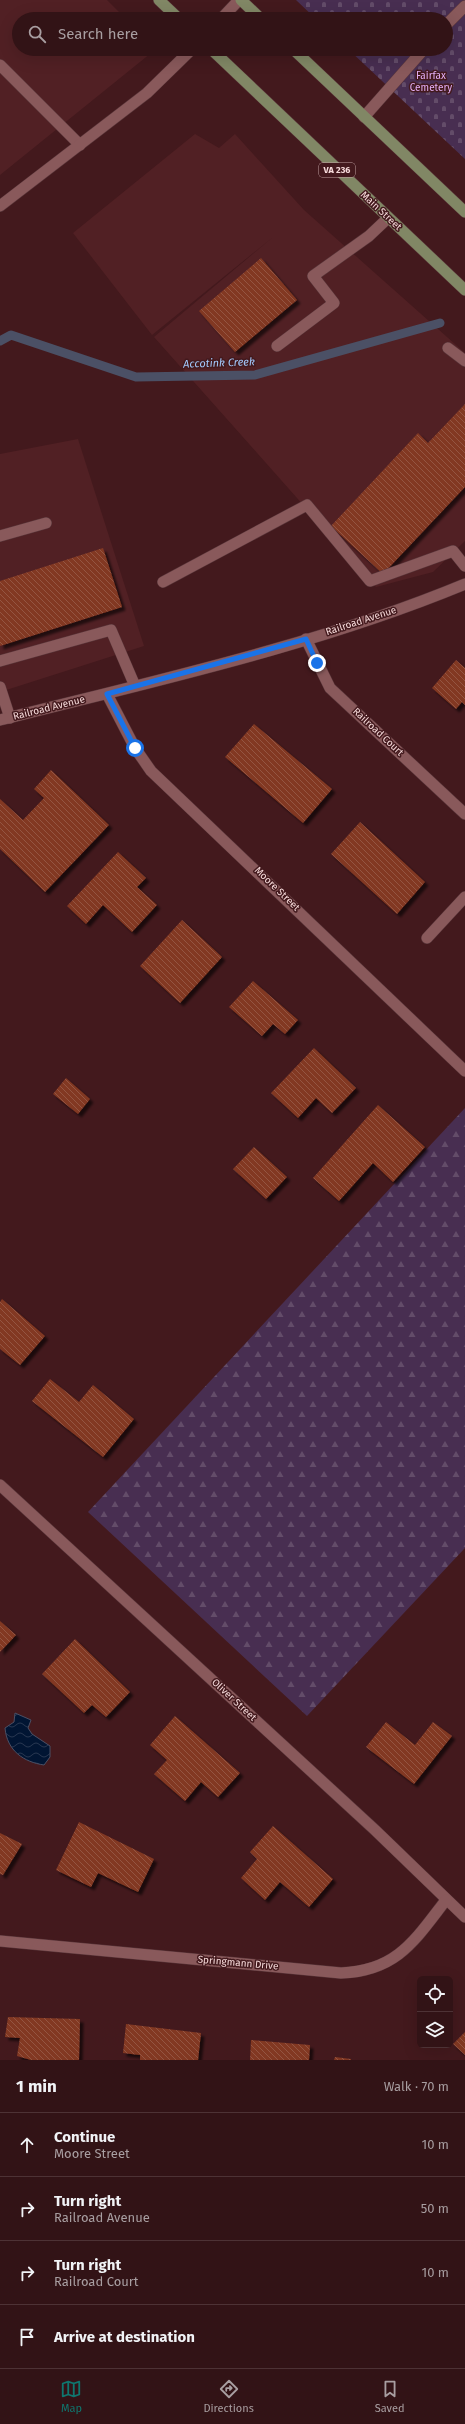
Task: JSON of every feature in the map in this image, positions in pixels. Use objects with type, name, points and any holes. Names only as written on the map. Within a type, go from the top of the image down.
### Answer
[{"type":"main road","points":[[159,0],[172,12]]},
{"type":"main road","points":[[240,0],[253,12]]},
{"type":"main road","name":"Main Street","points":[[217,56],[465,290]]},
{"type":"main road","points":[[300,56],[465,212]]},
{"type":"street","points":[[228,12],[240,0]]},
{"type":"street","points":[[453,19],[465,6]]},
{"type":"street","points":[[0,206],[147,93],[185,56]]},
{"type":"street","points":[[364,117],[418,56]]},
{"type":"street","points":[[0,65],[80,145]]},
{"type":"street","points":[[278,346],[334,304],[313,276],[369,236],[388,218]]},
{"type":"street","points":[[448,348],[465,362]]},
{"type":"street","points":[[163,582],[307,505],[370,581],[453,551],[465,566]]},
{"type":"street","points":[[0,536],[46,523]]},
{"type":"street","name":"Railroad Avenue","points":[[5,719],[107,694],[306,639],[430,598],[465,584]]},
{"type":"street","points":[[0,661],[111,630],[135,686]]},
{"type":"street","name":"Railroad Court","points":[[306,639],[330,688],[465,814]]},
{"type":"street","points":[[0,687],[5,719]]},
{"type":"street","name":"Moore Street","points":[[107,694],[135,748],[152,771],[465,1071]]},
{"type":"street","points":[[427,938],[465,897]]},
{"type":"street","name":"Oliver Street","points":[[0,1486],[363,1820],[465,1917]]},
{"type":"street","name":"Springmann Drive","points":[[0,1941],[341,1973],[362,1972],[381,1966],[401,1953],[446,1900]]},
{"type":"shaded area","points":[[0,0],[107,0],[119,12],[12,12],[12,56],[147,56],[0,175]]},
{"type":"shaded area","points":[[195,134],[219,148],[235,134],[304,210],[465,353],[465,541],[433,572],[376,587],[154,337],[273,237],[152,335],[73,233]]},
{"type":"shaded area","points":[[78,439],[144,646],[0,692],[0,454]]},
{"type":"green space","name":"Fairfax Cemetery","points":[[296,0],[465,0],[465,159],[355,56],[453,56],[453,12],[309,12]]},
{"type":"green space","points":[[465,1108],[465,1548],[307,1716],[88,1512]]},
{"type":"water","points":[[15,1713],[31,1720],[28,1728],[32,1734],[50,1746],[50,1757],[44,1765],[23,1758],[9,1743],[5,1728],[14,1722]]},
{"type":"building","points":[[261,258],[297,300],[235,352],[199,311]]},
{"type":"building","points":[[465,404],[465,487],[383,574],[331,526],[418,433],[428,443]]},
{"type":"building","points":[[103,548],[122,607],[0,646],[0,581]]},
{"type":"building","points":[[456,660],[465,668],[465,705],[462,702],[456,709],[432,688]]},
{"type":"building","points":[[254,724],[332,789],[303,823],[225,757]]},
{"type":"building","points":[[51,770],[109,825],[45,892],[0,849],[0,799],[23,820],[44,798],[34,789]]},
{"type":"building","points":[[360,822],[425,882],[397,914],[331,854]]},
{"type":"building","points":[[118,852],[146,878],[137,887],[157,905],[132,932],[103,905],[86,924],[67,906]]},
{"type":"building","points":[[182,920],[222,957],[180,1003],[140,966]]},
{"type":"building","points":[[253,981],[298,1020],[285,1034],[273,1024],[262,1036],[229,1007]]},
{"type":"building","points":[[314,1048],[356,1088],[332,1113],[316,1098],[298,1118],[271,1093]]},
{"type":"building","points":[[66,1078],[90,1099],[78,1114],[53,1094]]},
{"type":"building","points":[[378,1105],[425,1147],[393,1182],[373,1163],[339,1201],[313,1178]]},
{"type":"building","points":[[254,1147],[287,1177],[266,1199],[233,1169]]},
{"type":"building","points":[[2,1299],[45,1336],[20,1365],[0,1349],[0,1302]]},
{"type":"building","points":[[50,1379],[79,1402],[93,1385],[134,1419],[103,1457],[32,1401]]},
{"type":"building","points":[[0,1621],[16,1635],[0,1652]]},
{"type":"building","points":[[75,1639],[130,1692],[106,1717],[92,1705],[84,1713],[42,1674]]},
{"type":"building","points":[[175,1716],[240,1773],[218,1797],[201,1782],[185,1801],[154,1774],[167,1760],[150,1745]]},
{"type":"building","points":[[386,1722],[415,1745],[433,1722],[452,1736],[414,1784],[366,1747]]},
{"type":"building","points":[[79,1822],[154,1859],[138,1892],[98,1873],[91,1887],[56,1870]]},
{"type":"building","points":[[273,1826],[333,1879],[309,1907],[280,1882],[265,1900],[241,1878],[257,1859],[250,1852]]},
{"type":"building","points":[[0,1833],[22,1844],[3,1875],[0,1874]]},
{"type":"building","points":[[8,2017],[80,2019],[79,2060],[31,2060],[17,2056],[20,2038],[5,2037]]},
{"type":"building","points":[[126,2024],[201,2033],[198,2060],[140,2060],[140,2055],[123,2053]]},
{"type":"building","points":[[465,2032],[465,2055],[453,2044]]},
{"type":"building","points":[[251,2040],[310,2045],[309,2060],[250,2060]]},
{"type":"building","points":[[335,2057],[351,2059],[351,2060],[334,2060]]},
{"type":"waterway","name":"Accotink Creek","points":[[0,341],[11,335],[136,377],[255,375],[440,323]]},
{"type":"route","points":[[135,748],[107,694],[306,639],[317,663]]}]
